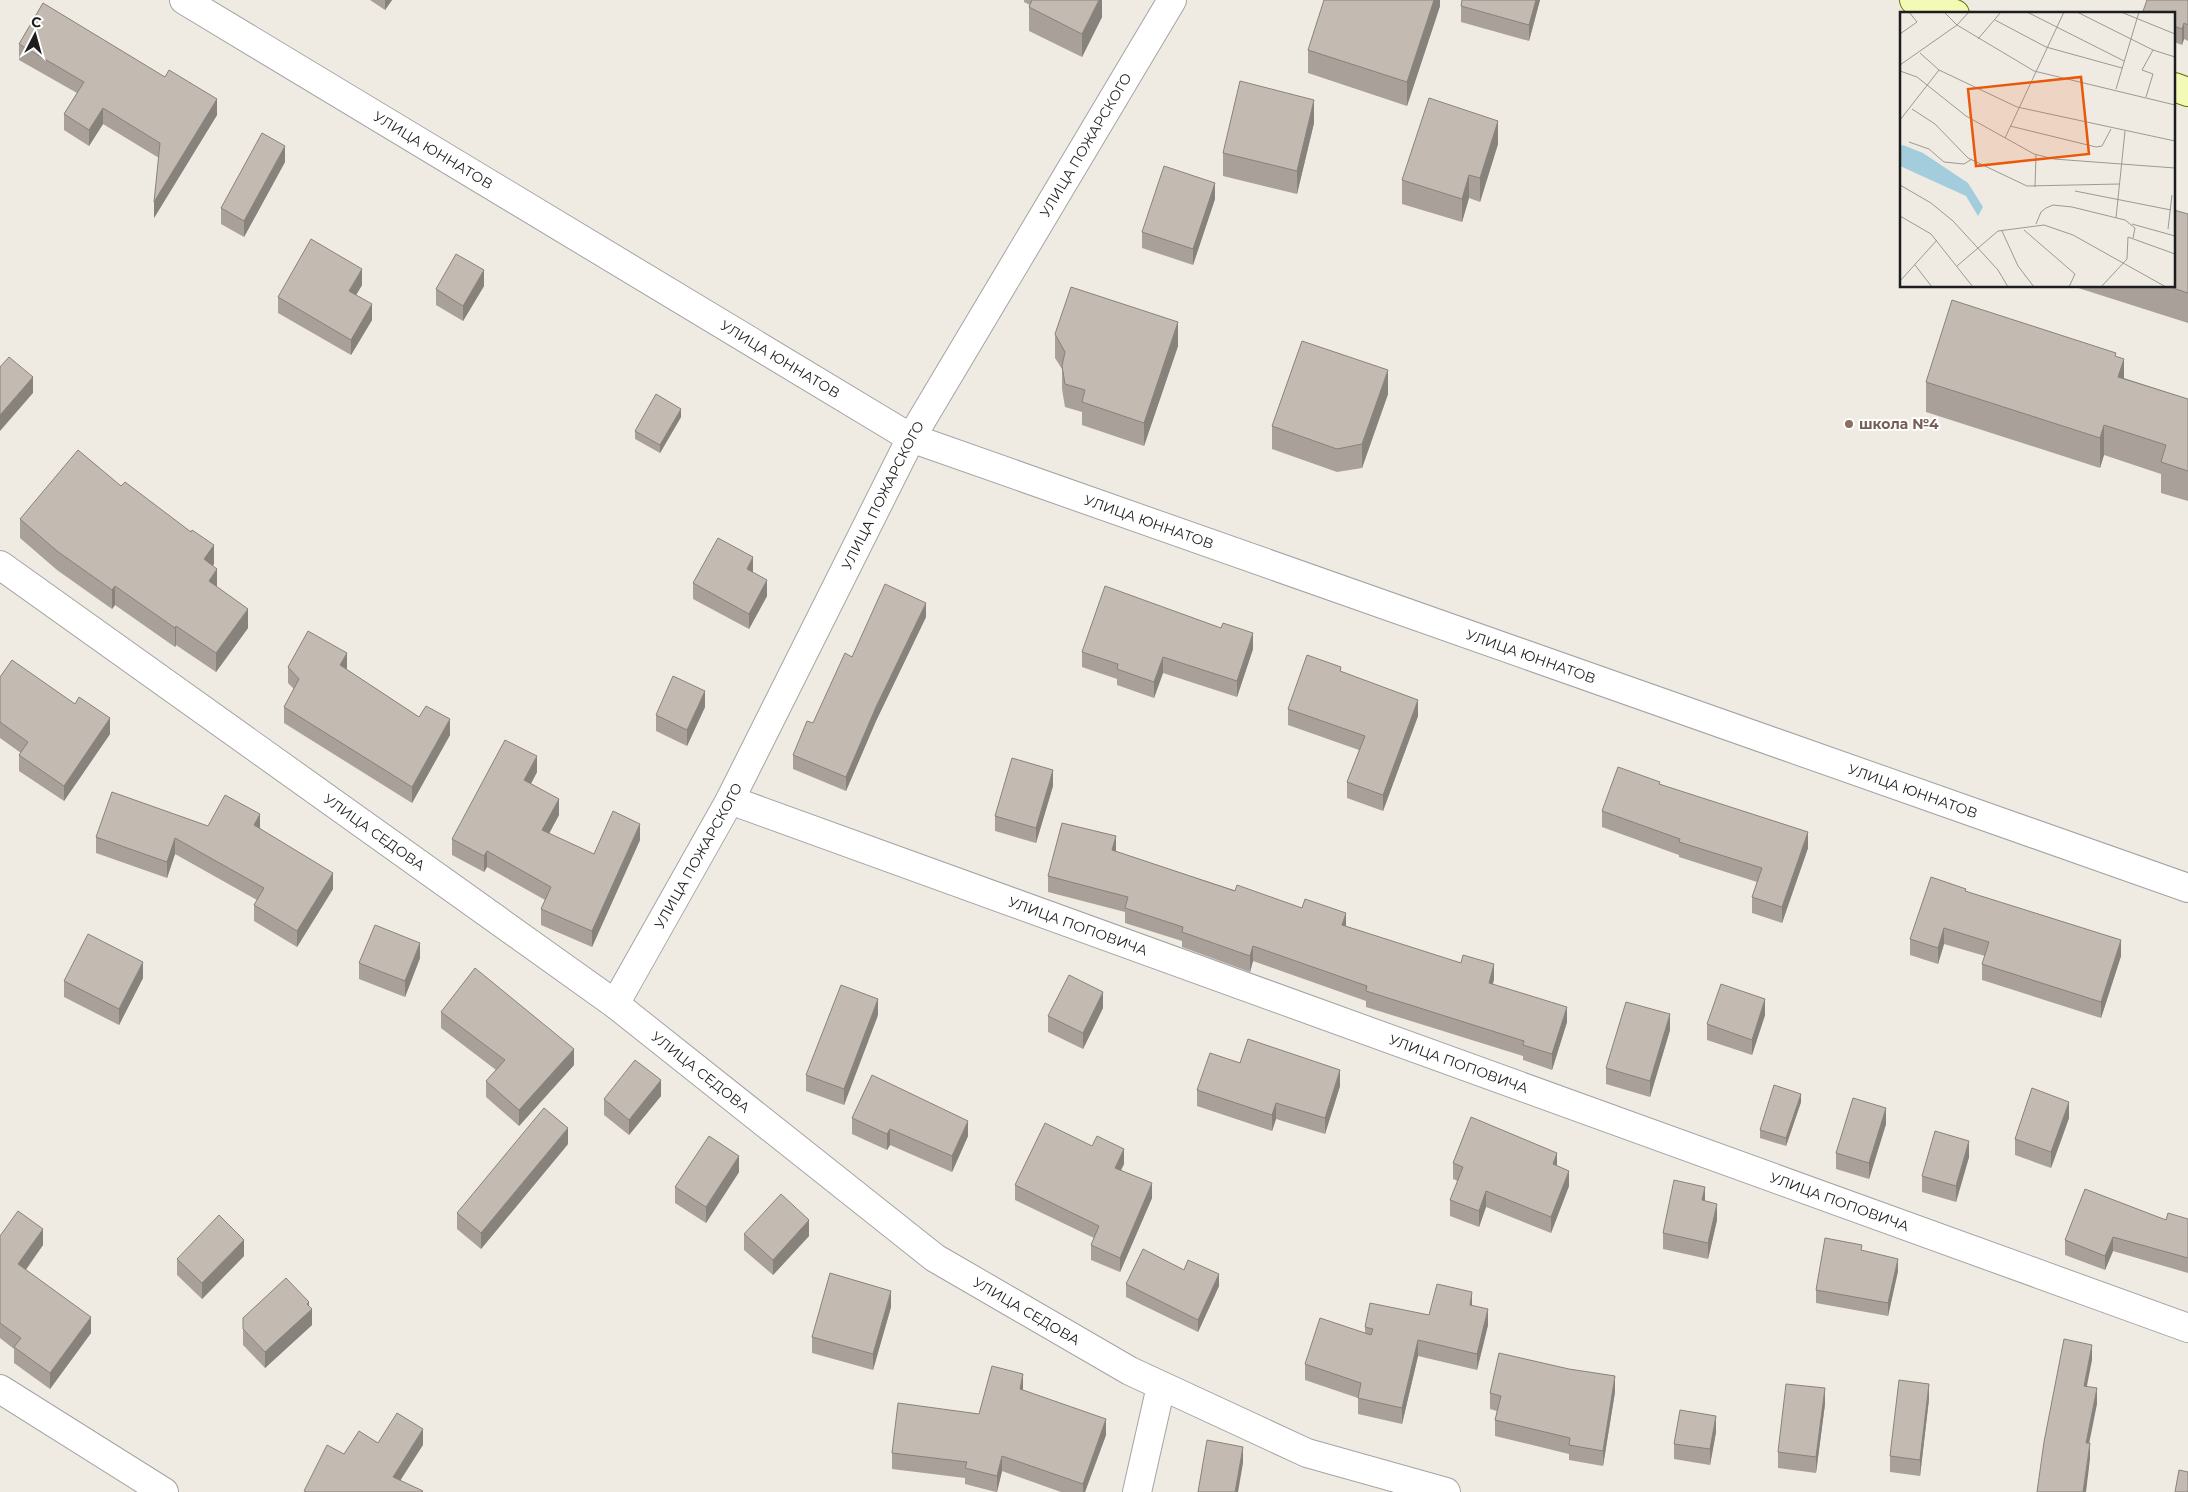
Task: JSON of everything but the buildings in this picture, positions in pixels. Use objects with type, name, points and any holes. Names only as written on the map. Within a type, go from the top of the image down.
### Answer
[{"type":"main road","points":[[1914,0],[1949,12]]},
{"type":"main road","points":[[2176,88],[2188,92]]},
{"type":"street","name":"УЛИЦА ЮННАТОВ","points":[[184,0],[911,438],[2188,888]]},
{"type":"street","name":"УЛИЦА ПОЖАРСКОГО","points":[[615,1004],[730,800],[911,438],[1172,0]]},
{"type":"street","name":"УЛИЦА СЕДОВА","points":[[0,566],[615,1004],[936,1258],[1130,1371],[1307,1453],[1446,1492]]},
{"type":"street","name":"УЛИЦА ПОПОВИЧА","points":[[730,800],[2188,1328]]},
{"type":"street","points":[[1137,1492],[1161,1386]]},
{"type":"street","points":[[0,1389],[164,1492]]},
{"type":"place","name":"школа №4","points":[[1849,424]]}]
